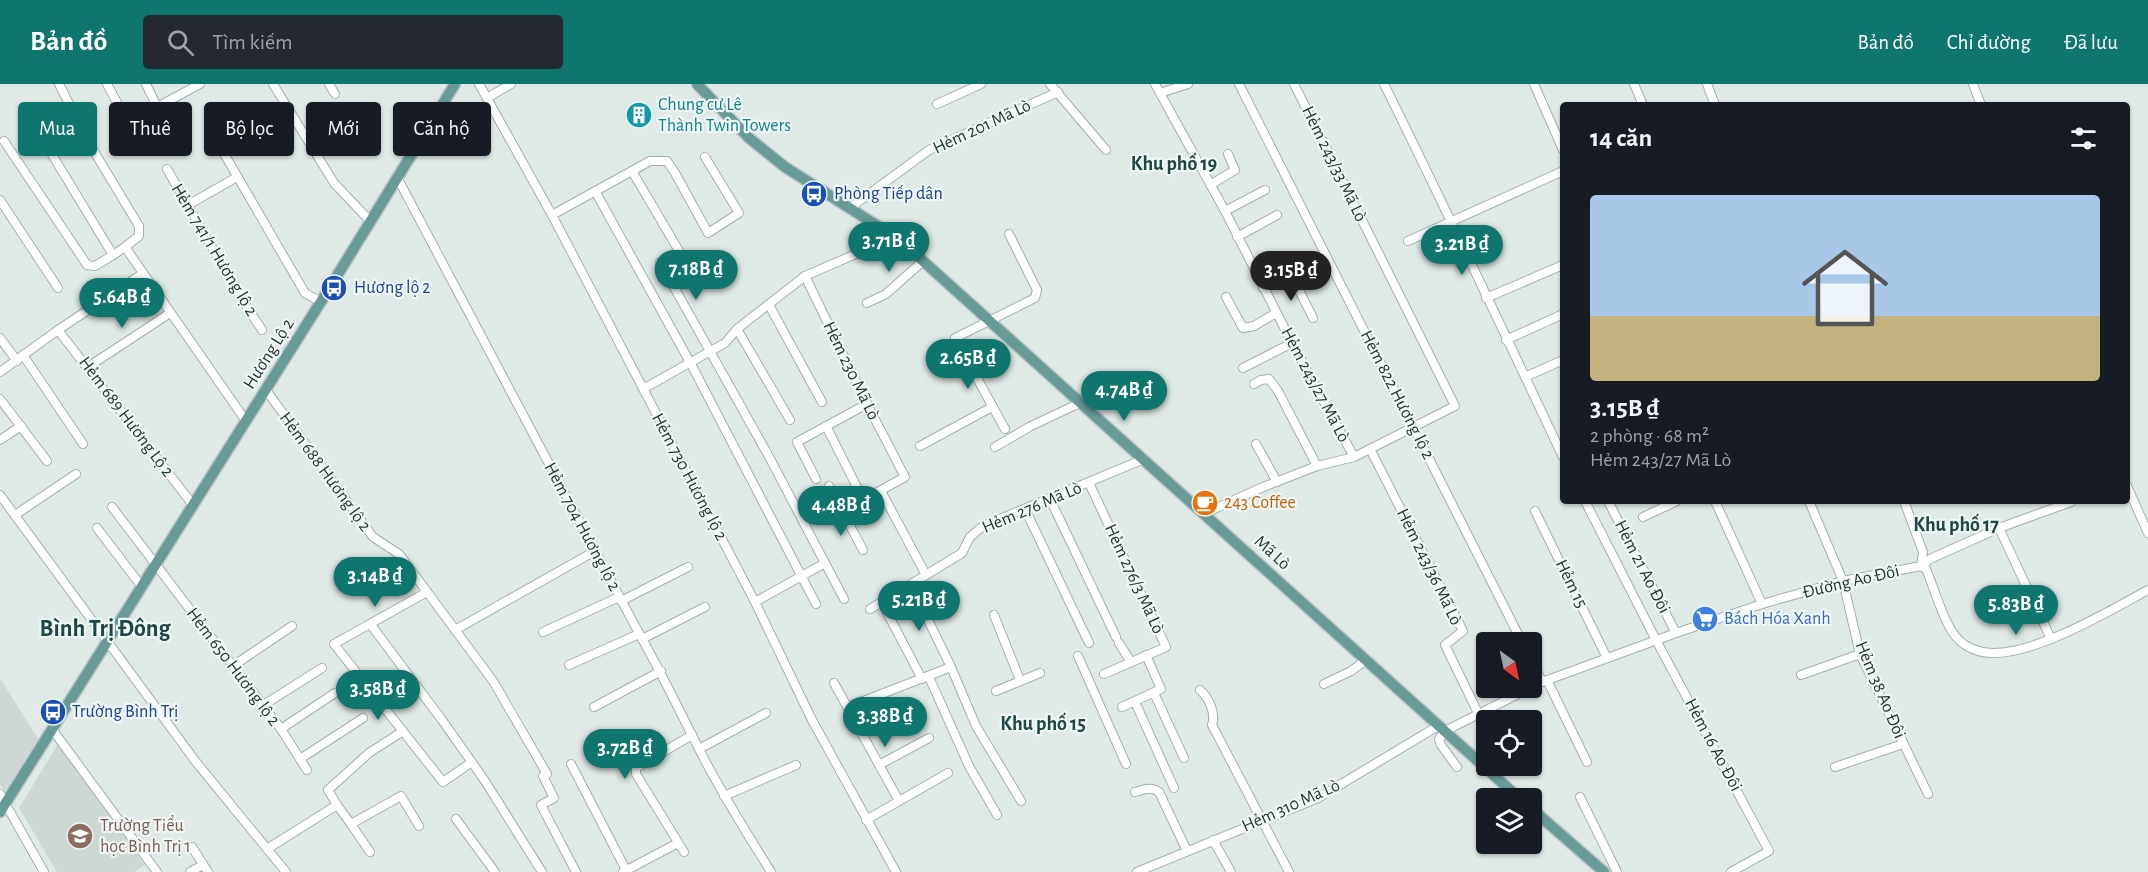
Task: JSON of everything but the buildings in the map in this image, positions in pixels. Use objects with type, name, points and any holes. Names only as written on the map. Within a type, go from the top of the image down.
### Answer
[{"type":"main road","name":"Hương Lộ 2","points":[[108,640],[456,84]]},
{"type":"main road","name":"Mã Lò","points":[[697,84],[749,138],[785,167],[895,237],[923,261],[1508,788]]},
{"type":"main road","points":[[2,803],[108,640]]},
{"type":"main road","points":[[1542,818],[1599,871]]},
{"type":"street","points":[[4,141],[87,265],[95,266],[139,236],[139,226],[89,143],[59,84]]},
{"type":"street","points":[[107,84],[117,102]]},
{"type":"street","points":[[146,84],[155,102]]},
{"type":"street","points":[[166,102],[200,84]]},
{"type":"street","points":[[273,84],[334,183],[370,221]]},
{"type":"street","points":[[329,84],[335,94]]},
{"type":"street","name":"Hẻm 730 Hương lộ 2","points":[[479,84],[552,215],[755,602],[812,720],[896,872]]},
{"type":"street","points":[[487,98],[511,84]]},
{"type":"street","points":[[937,104],[981,84]]},
{"type":"street","points":[[1050,84],[1106,150]]},
{"type":"street","name":"Hẻm 243/27 Mã Lò","points":[[1155,84],[1225,211],[1292,344],[1354,457]]},
{"type":"street","points":[[1160,93],[1188,84]]},
{"type":"street","name":"Hẻm 822 Hương lộ 2","points":[[1239,84],[1517,632]]},
{"type":"street","name":"Hẻm 243/33 Mã Lò","points":[[1294,84],[1455,406],[1414,426]]},
{"type":"street","points":[[1384,84],[1452,221],[1486,298],[1560,451]]},
{"type":"street","points":[[1534,84],[1560,143]]},
{"type":"street","points":[[1634,84],[1642,102]]},
{"type":"street","points":[[1707,84],[1714,102]]},
{"type":"street","points":[[1973,84],[1980,102]]},
{"type":"street","name":"Hẻm 201 Mã Lò","points":[[850,208],[929,150],[1058,92]]},
{"type":"street","points":[[1210,185],[1235,170],[1228,154]]},
{"type":"street","points":[[53,156],[113,255]]},
{"type":"street","points":[[225,156],[305,293],[321,302]]},
{"type":"street","points":[[552,215],[650,161],[667,161],[708,233],[739,213],[705,157]]},
{"type":"street","name":"Hẻm 741/1 Hương lộ 2","points":[[167,169],[241,298],[262,330]]},
{"type":"street","points":[[632,171],[679,251]]},
{"type":"street","points":[[1408,241],[1560,172]]},
{"type":"street","points":[[188,205],[237,177]]},
{"type":"street","name":"Hẻm 704 Hương lộ 2","points":[[398,179],[620,599],[661,671],[724,796],[771,872]]},
{"type":"street","points":[[1225,211],[1265,190]]},
{"type":"street","points":[[595,191],[691,364],[816,604]]},
{"type":"street","points":[[0,200],[58,288]]},
{"type":"street","points":[[1237,237],[1277,215]]},
{"type":"street","points":[[1005,429],[956,338],[1033,299],[1036,294],[1037,290],[1009,234]]},
{"type":"street","points":[[643,389],[725,343],[737,329],[805,276],[895,237]]},
{"type":"street","points":[[125,247],[246,421]]},
{"type":"street","points":[[867,303],[886,294],[923,261]]},
{"type":"street","points":[[660,262],[767,453],[844,599]]},
{"type":"street","points":[[1486,298],[1560,266]]},
{"type":"street","points":[[1263,288],[1304,268]]},
{"type":"street","points":[[0,372],[142,274]]},
{"type":"street","points":[[1291,274],[1313,318]]},
{"type":"street","name":"Hẻm 230 Mã Lò","points":[[805,276],[905,477],[830,518]]},
{"type":"street","points":[[1226,297],[1243,328],[1254,326],[1276,313]]},
{"type":"street","points":[[769,305],[822,402]]},
{"type":"street","points":[[88,367],[170,313]]},
{"type":"street","points":[[1506,340],[1560,315]]},
{"type":"street","points":[[737,329],[790,420]]},
{"type":"street","name":"Hẻm 689 Hương Lộ 2","points":[[58,330],[193,505]]},
{"type":"street","points":[[0,338],[20,358],[83,444]]},
{"type":"street","points":[[1244,368],[1292,344]]},
{"type":"street","points":[[1525,377],[1560,361]]},
{"type":"street","points":[[1254,384],[1269,379],[1278,391],[1317,466]]},
{"type":"street","name":"Hẻm 688 Hương lộ 2","points":[[266,390],[373,537],[399,554],[493,681],[547,774],[543,776],[554,798],[541,805],[576,872]]},
{"type":"street","points":[[0,399],[47,461]]},
{"type":"street","points":[[995,447],[1031,426],[1082,402]]},
{"type":"street","points":[[816,479],[797,442],[867,404]]},
{"type":"street","points":[[920,446],[992,407]]},
{"type":"street","points":[[0,440],[21,426]]},
{"type":"street","points":[[826,426],[863,499]]},
{"type":"street","points":[[1203,514],[1317,466],[1354,457],[1414,426]]},
{"type":"street","points":[[1256,444],[1277,482]]},
{"type":"street","name":"Hẻm 243/36 Mã Lò","points":[[1370,449],[1462,631],[1445,645],[1477,710]]},
{"type":"street","name":"Hẻm 276 Mã Lò","points":[[870,609],[962,553],[970,537],[983,526],[1144,459]]},
{"type":"street","points":[[15,515],[76,474]]},
{"type":"street","name":"Hẻm 276/3 Mã Lò","points":[[1089,483],[1166,647],[1104,674]]},
{"type":"street","points":[[829,486],[863,549]]},
{"type":"street","points":[[881,491],[926,576]]},
{"type":"street","points":[[2130,493],[2148,534]]},
{"type":"street","points":[[0,495],[196,762],[286,872]]},
{"type":"street","points":[[1050,499],[1118,640],[1131,662]]},
{"type":"street","name":"Hẻm 16 Ao Đôi","points":[[1587,504],[1656,640],[1769,850],[1731,872]]},
{"type":"street","name":"Hẻm 21 Ao Đôi","points":[[1610,504],[1676,633]]},
{"type":"street","points":[[1643,517],[1671,504]]},
{"type":"street","points":[[1717,504],[1762,604]]},
{"type":"street","name":"Hẻm 38 Ao Đôi","points":[[1810,504],[1843,581],[1860,654],[1928,794]]},
{"type":"street","points":[[1905,504],[1923,552],[1921,566]]},
{"type":"street","points":[[1921,566],[1930,559],[2000,528],[2065,504]]},
{"type":"street","name":"Hẻm 650 Hương lộ 2","points":[[112,507],[281,729],[307,770]]},
{"type":"street","points":[[1025,509],[1089,643]]},
{"type":"street","name":"Hẻm 15","points":[[1535,511],[1607,658]]},
{"type":"street","points":[[97,528],[142,587]]},
{"type":"street","points":[[2000,528],[2051,639]]},
{"type":"street","points":[[455,630],[595,551]]},
{"type":"street","points":[[755,602],[825,563]]},
{"type":"street","name":"Đường Ao Đôi","points":[[1484,710],[1545,681],[1762,604],[1843,581],[1921,566],[1926,569],[1946,621],[1958,639],[1975,650],[1992,653],[2020,649],[2051,639],[2081,626],[2148,590]]},
{"type":"street","points":[[543,632],[688,567]]},
{"type":"street","points":[[911,585],[951,667],[976,726],[1021,801]]},
{"type":"street","points":[[427,592],[334,644],[443,782],[472,762]]},
{"type":"street","points":[[882,603],[926,678],[996,815]]},
{"type":"street","points":[[569,665],[705,607]]},
{"type":"street","points":[[994,615],[1020,680]]},
{"type":"street","points":[[371,625],[472,762],[542,872]]},
{"type":"street","points":[[233,666],[292,626]]},
{"type":"street","points":[[1801,675],[1860,654]]},
{"type":"street","points":[[1078,656],[1126,764]]},
{"type":"street","points":[[1122,707],[1161,689],[1146,656]]},
{"type":"street","points":[[1324,684],[1351,671],[1366,660]]},
{"type":"street","points":[[848,707],[951,667]]},
{"type":"street","points":[[262,706],[322,668]]},
{"type":"street","points":[[594,707],[661,671]]},
{"type":"street","points":[[996,691],[1040,673]]},
{"type":"street","points":[[1542,676],[1587,762]]},
{"type":"street","points":[[834,682],[899,801]]},
{"type":"street","points":[[1200,690],[1208,699],[1215,718],[1212,725],[1289,872]]},
{"type":"street","points":[[281,729],[335,693]]},
{"type":"street","points":[[1154,693],[1184,758]]},
{"type":"street","points":[[1135,702],[1174,788]]},
{"type":"street","points":[[699,749],[766,712]]},
{"type":"street","name":"Đường Ao Đôi","points":[[1441,729],[1476,714]]},
{"type":"street","points":[[300,759],[363,718]]},
{"type":"street","points":[[52,729],[157,872]]},
{"type":"street","points":[[1441,729],[1439,739],[1441,745],[1457,767]]},
{"type":"street","name":"Hẻm 310 Mã Lò","points":[[1137,872],[1318,798],[1441,729]]},
{"type":"street","points":[[370,852],[328,790],[369,753],[403,731]]},
{"type":"street","points":[[684,852],[636,774],[636,768],[692,735]]},
{"type":"street","points":[[879,765],[929,738]]},
{"type":"street","points":[[1835,767],[1903,744]]},
{"type":"street","points":[[571,764],[624,871],[678,843]]},
{"type":"street","points":[[724,796],[796,765]]},
{"type":"street","points":[[866,820],[948,772]]},
{"type":"street","points":[[1135,792],[1154,789],[1159,792],[1187,851]]},
{"type":"street","points":[[351,824],[401,796],[419,826]]},
{"type":"street","points":[[1580,797],[1617,872]]},
{"type":"street","points":[[2,803],[44,872]]},
{"type":"street","points":[[267,849],[338,805]]},
{"type":"street","points":[[456,819],[495,872]]},
{"type":"street","points":[[1213,840],[1231,872]]},
{"type":"street","points":[[190,872],[205,868],[192,847]]},
{"type":"shaded area","points":[[0,678],[38,739],[5,792],[0,784]]},
{"type":"shaded area","name":"Trường Tiểu học Bình Trị 1","points":[[58,744],[145,865],[134,872],[57,872],[19,808]]},
{"type":"place","name":"Chung cư Lê Thành Twin Towers","points":[[639,115]]},
{"type":"place","name":"Phòng Tiếp dân","points":[[814,194]]},
{"type":"place","name":"Hương lộ 2","points":[[334,288]]},
{"type":"place","name":"243 Coffee","points":[[1205,503]]},
{"type":"place","name":"Bách Hóa Xanh","points":[[1705,619]]},
{"type":"place","name":"Trường Bình Trị","points":[[53,712]]},
{"type":"place","name":"Trường Tiểu học Bình Trị 1","points":[[80,836]]},
{"type":"district","name":"Khu phố 19","points":[[1174,164]]},
{"type":"district","name":"Khu phố 17","points":[[1956,525]]},
{"type":"district","name":"Bình Trị Đông","points":[[105,629]]},
{"type":"district","name":"Khu phố 15","points":[[1043,724]]}]
